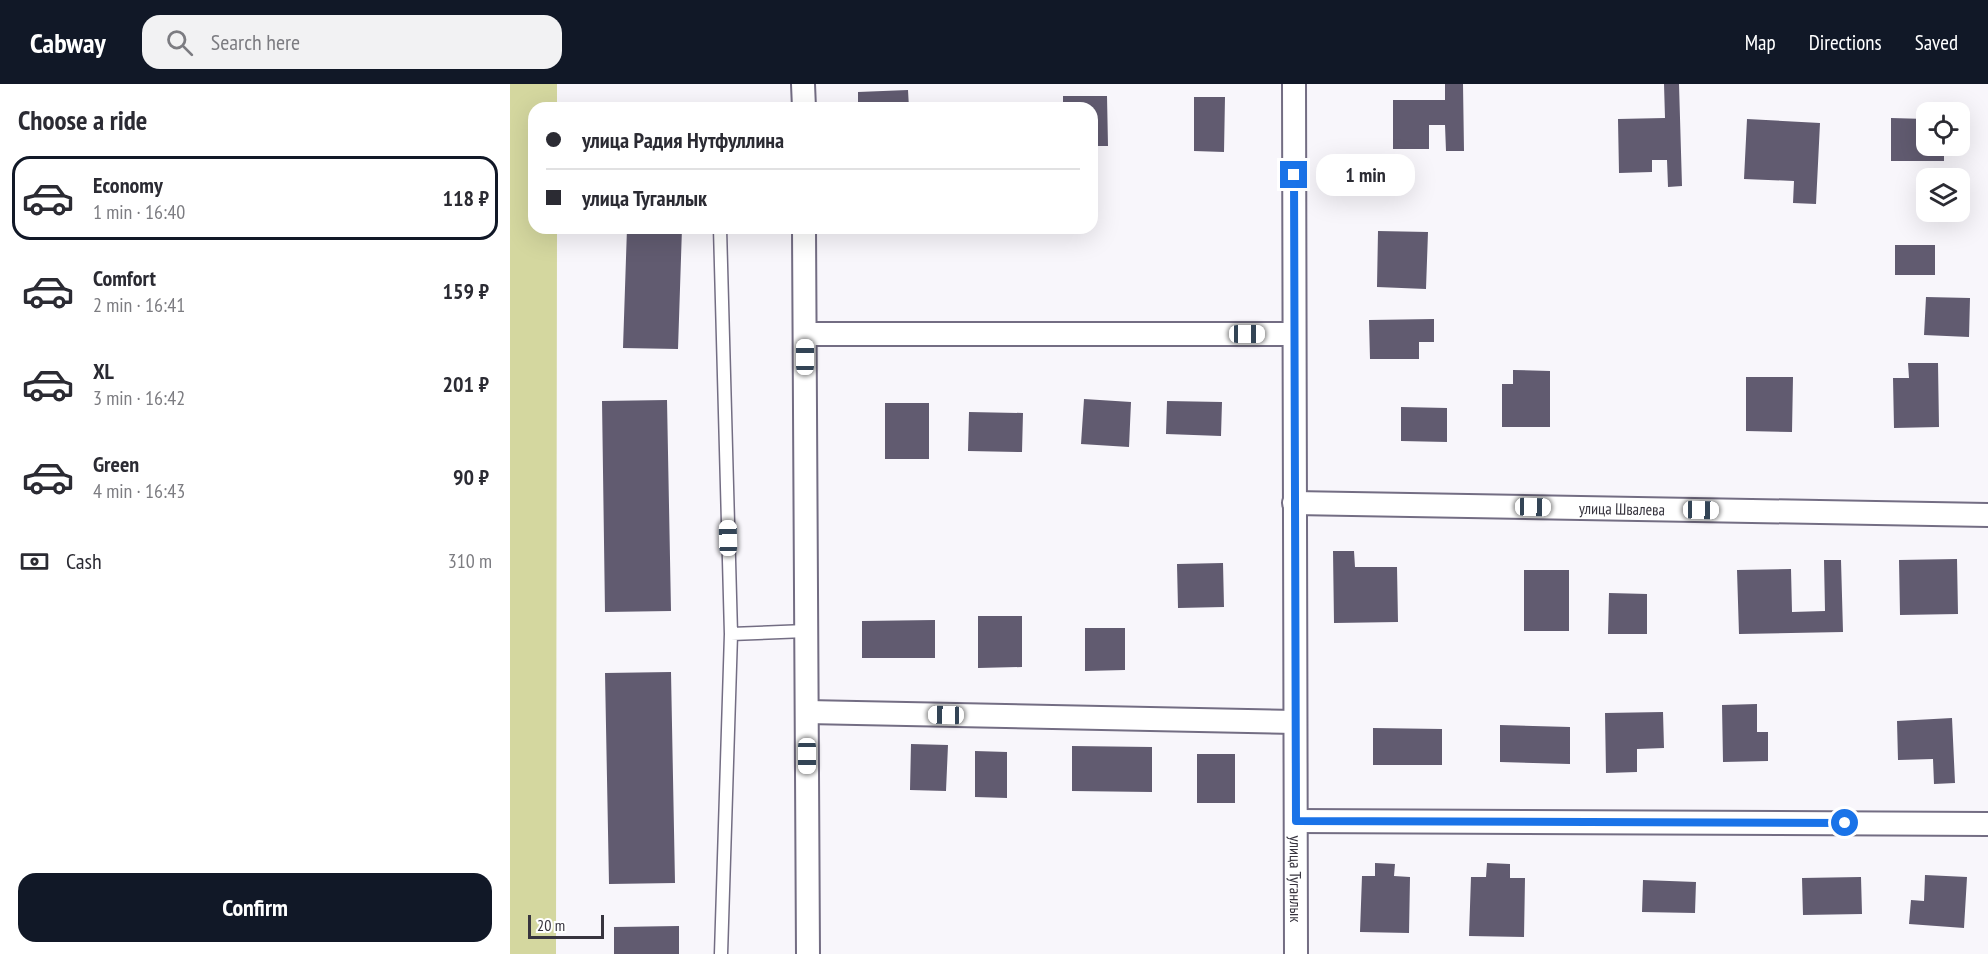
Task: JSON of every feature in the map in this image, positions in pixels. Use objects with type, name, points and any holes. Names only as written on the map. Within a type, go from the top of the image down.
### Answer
[{"type":"street","points":[[803,84],[804,102]]},
{"type":"street","name":"улица Туганлык","points":[[1294,84],[1296,954]]},
{"type":"street","points":[[804,234],[808,954]]},
{"type":"street","points":[[805,334],[1294,334]]},
{"type":"street","name":"улица Швалева","points":[[1294,503],[1988,515]]},
{"type":"street","points":[[807,712],[1295,722]]},
{"type":"street","points":[[1296,821],[1988,824]]},
{"type":"lane","points":[[720,234],[731,634],[721,954]]},
{"type":"lane","points":[[731,634],[806,631]]},
{"type":"green space","points":[[510,84],[557,84],[557,102],[528,102],[528,234],[557,234],[556,954],[510,954]]},
{"type":"building","points":[[1445,84],[1463,84],[1464,151],[1446,151],[1445,125],[1429,125],[1429,149],[1393,149],[1393,100],[1445,100]]},
{"type":"building","points":[[1664,84],[1679,84],[1682,186],[1668,187],[1667,160],[1652,160],[1652,172],[1619,173],[1618,119],[1665,118]]},
{"type":"building","points":[[908,90],[909,102],[858,102],[858,92]]},
{"type":"building","points":[[1063,96],[1107,96],[1108,146],[1098,146],[1098,102],[1063,102]]},
{"type":"building","points":[[1194,97],[1225,97],[1224,152],[1194,151]]},
{"type":"building","points":[[1891,118],[1916,119],[1916,156],[1944,156],[1944,161],[1891,161]]},
{"type":"building","points":[[1747,119],[1820,123],[1816,204],[1793,203],[1794,181],[1744,179]]},
{"type":"building","points":[[1378,231],[1428,232],[1426,289],[1377,287]]},
{"type":"building","points":[[627,234],[682,234],[678,349],[623,348]]},
{"type":"building","points":[[1895,245],[1935,245],[1935,275],[1895,275]]},
{"type":"building","points":[[1926,297],[1970,298],[1969,337],[1924,335]]},
{"type":"building","points":[[1434,319],[1434,342],[1419,342],[1419,359],[1370,359],[1369,320]]},
{"type":"building","points":[[1908,363],[1938,363],[1939,427],[1894,428],[1893,378],[1909,378]]},
{"type":"building","points":[[1513,370],[1550,371],[1550,427],[1502,427],[1502,384],[1513,384]]},
{"type":"building","points":[[1746,377],[1793,377],[1792,432],[1746,431]]},
{"type":"building","points":[[1084,399],[1131,402],[1129,447],[1081,444]]},
{"type":"building","points":[[667,400],[671,611],[605,612],[602,401]]},
{"type":"building","points":[[1167,401],[1222,402],[1221,436],[1166,434]]},
{"type":"building","points":[[885,403],[929,403],[929,459],[885,459]]},
{"type":"building","points":[[1401,407],[1447,408],[1447,442],[1401,441]]},
{"type":"building","points":[[969,412],[1023,413],[1022,452],[968,451]]},
{"type":"building","points":[[1333,551],[1354,551],[1355,567],[1397,567],[1398,622],[1334,623]]},
{"type":"building","points":[[1957,559],[1958,614],[1900,615],[1899,560]]},
{"type":"building","points":[[1824,560],[1841,560],[1843,632],[1739,634],[1737,570],[1791,569],[1792,612],[1825,611]]},
{"type":"building","points":[[1223,563],[1224,607],[1178,608],[1177,564]]},
{"type":"building","points":[[1524,570],[1569,570],[1569,631],[1524,631]]},
{"type":"building","points":[[1609,593],[1647,594],[1647,634],[1608,634]]},
{"type":"building","points":[[978,616],[1022,616],[1022,667],[978,668]]},
{"type":"building","points":[[935,620],[935,658],[862,658],[862,621]]},
{"type":"building","points":[[1085,628],[1125,628],[1125,670],[1085,671]]},
{"type":"building","points":[[671,672],[675,883],[609,884],[605,673]]},
{"type":"building","points":[[1757,704],[1757,732],[1768,732],[1768,761],[1723,762],[1722,705]]},
{"type":"building","points":[[1663,712],[1664,748],[1637,749],[1637,772],[1606,773],[1605,713]]},
{"type":"building","points":[[1952,718],[1955,783],[1934,784],[1933,759],[1898,760],[1897,721]]},
{"type":"building","points":[[1500,725],[1570,727],[1570,764],[1500,762]]},
{"type":"building","points":[[1373,728],[1442,729],[1442,765],[1373,765]]},
{"type":"building","points":[[911,744],[948,745],[946,791],[910,790]]},
{"type":"building","points":[[1072,746],[1152,747],[1152,792],[1072,791]]},
{"type":"building","points":[[975,751],[1007,752],[1007,798],[975,797]]},
{"type":"building","points":[[1197,754],[1235,754],[1235,803],[1197,803]]},
{"type":"building","points":[[1375,863],[1395,864],[1394,876],[1410,877],[1409,933],[1360,932],[1362,876],[1375,876]]},
{"type":"building","points":[[1487,863],[1510,864],[1510,878],[1525,878],[1524,937],[1469,936],[1471,877],[1486,877]]},
{"type":"building","points":[[1925,875],[1967,877],[1964,928],[1909,924],[1911,900],[1924,901]]},
{"type":"building","points":[[1861,877],[1862,914],[1803,915],[1802,878]]},
{"type":"building","points":[[1643,880],[1696,882],[1695,913],[1642,912]]},
{"type":"building","points":[[679,926],[679,954],[614,954],[614,927]]},
{"type":"route","points":[[1294,175],[1296,821],[1845,823]]}]
